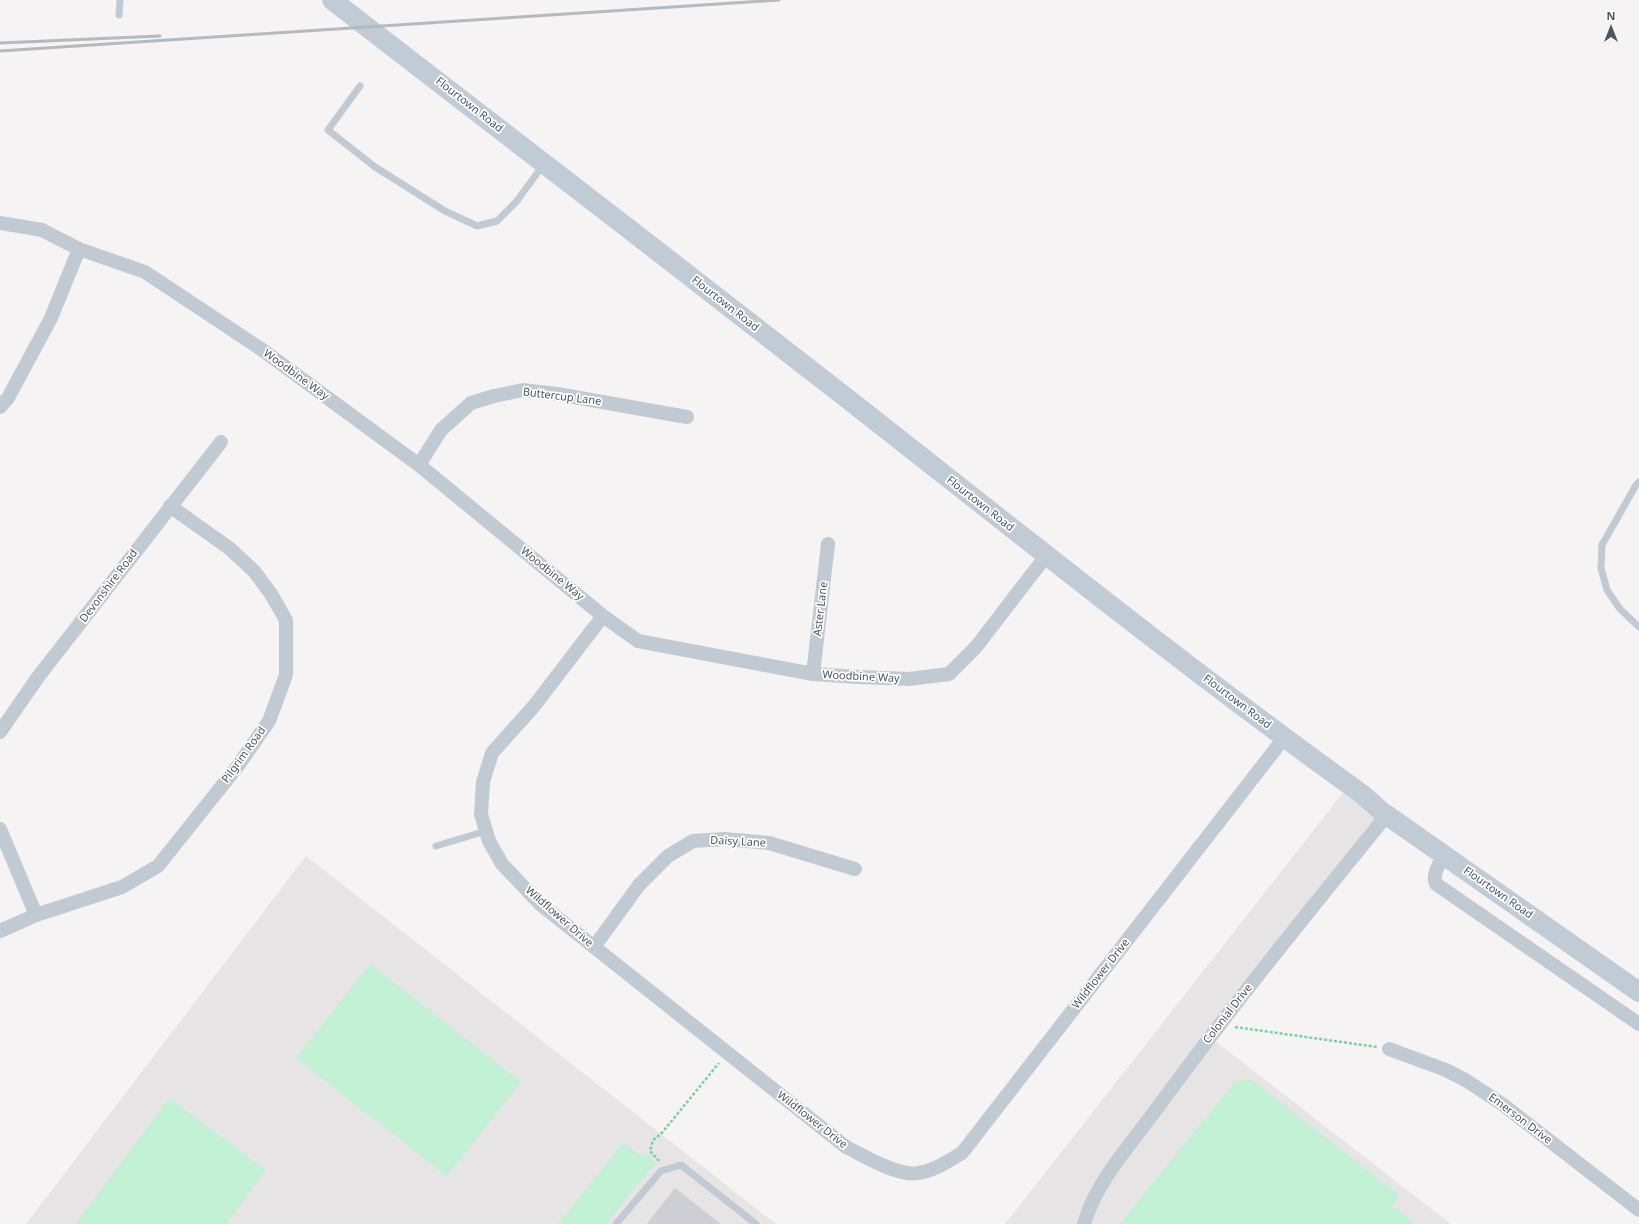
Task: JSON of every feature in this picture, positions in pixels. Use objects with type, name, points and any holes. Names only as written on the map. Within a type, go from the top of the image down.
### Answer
[{"type":"main road","name":"Flourtown Road","points":[[332,0],[844,396],[1046,556],[1284,738],[1362,794],[1387,815],[1639,992]]},
{"type":"street","name":"Woodbine Way","points":[[0,223],[42,230],[79,249],[145,272],[261,349],[419,465],[603,616],[638,641],[813,674],[859,678],[909,679],[949,674],[976,647],[1046,556]]},
{"type":"street","points":[[0,407],[8,398],[51,318],[79,249]]},
{"type":"street","name":"Buttercup Lane","points":[[419,465],[441,430],[472,404],[494,396],[523,390],[557,394],[687,417]]},
{"type":"street","name":"Devonshire Road","points":[[0,732],[38,678],[221,442]]},
{"type":"street","name":"Pilgrim Road","points":[[0,931],[36,915],[122,886],[158,866],[237,767],[269,721],[286,675],[286,620],[271,594],[254,571],[229,548],[170,506]]},
{"type":"street","name":"Aster Lane","points":[[813,674],[828,544]]},
{"type":"street","name":"Wildflower Drive","points":[[603,616],[534,706],[492,754],[483,782],[481,814],[489,841],[502,864],[540,904],[846,1147],[894,1170],[916,1174],[939,1166],[962,1153],[1284,738]]},
{"type":"street","name":"Colonial Drive","points":[[1084,1224],[1088,1210],[1102,1183],[1209,1037],[1387,815]]},
{"type":"street","points":[[0,829],[36,915]]},
{"type":"street","name":"Daisy Lane","points":[[594,948],[640,885],[668,856],[693,841],[725,839],[769,843],[855,869]]},
{"type":"street","points":[[1444,855],[1435,873],[1434,879],[1436,884],[1639,1024]]},
{"type":"street","name":"Emerson Drive","points":[[1389,1049],[1446,1070],[1467,1080],[1502,1104],[1639,1210]]},
{"type":"lane","points":[[119,15],[120,0]]},
{"type":"lane","points":[[360,86],[328,130],[375,167],[445,211],[477,226],[497,221],[516,202],[544,164]]},
{"type":"lane","points":[[1639,482],[1623,506],[1602,545],[1601,568],[1607,590],[1620,609],[1639,627]]},
{"type":"lane","points":[[436,846],[486,831]]},
{"type":"lane","points":[[616,1224],[661,1171],[681,1165],[756,1224]]},
{"type":"path","points":[[1219,1026],[1289,1034],[1389,1049]]},
{"type":"path","points":[[661,1163],[650,1151],[653,1140],[661,1134],[727,1053]]},
{"type":"shaded area","points":[[1349,785],[1387,815],[1210,1037],[1451,1224],[1005,1224]]},
{"type":"shaded area","points":[[306,856],[776,1224],[26,1224]]},
{"type":"green space","points":[[370,964],[521,1082],[447,1176],[296,1058]]},
{"type":"green space","points":[[1248,1079],[1256,1083],[1399,1195],[1392,1206],[1416,1224],[1120,1224],[1235,1082]]},
{"type":"green space","points":[[169,1098],[266,1170],[226,1224],[76,1224]]},
{"type":"green space","points":[[623,1143],[639,1154],[650,1155],[656,1164],[649,1170],[606,1224],[558,1224]]},
{"type":"building","points":[[675,1188],[721,1224],[647,1224]]},
{"type":"railway","points":[[0,51],[779,0]]},
{"type":"railway","points":[[0,43],[160,36]]}]
